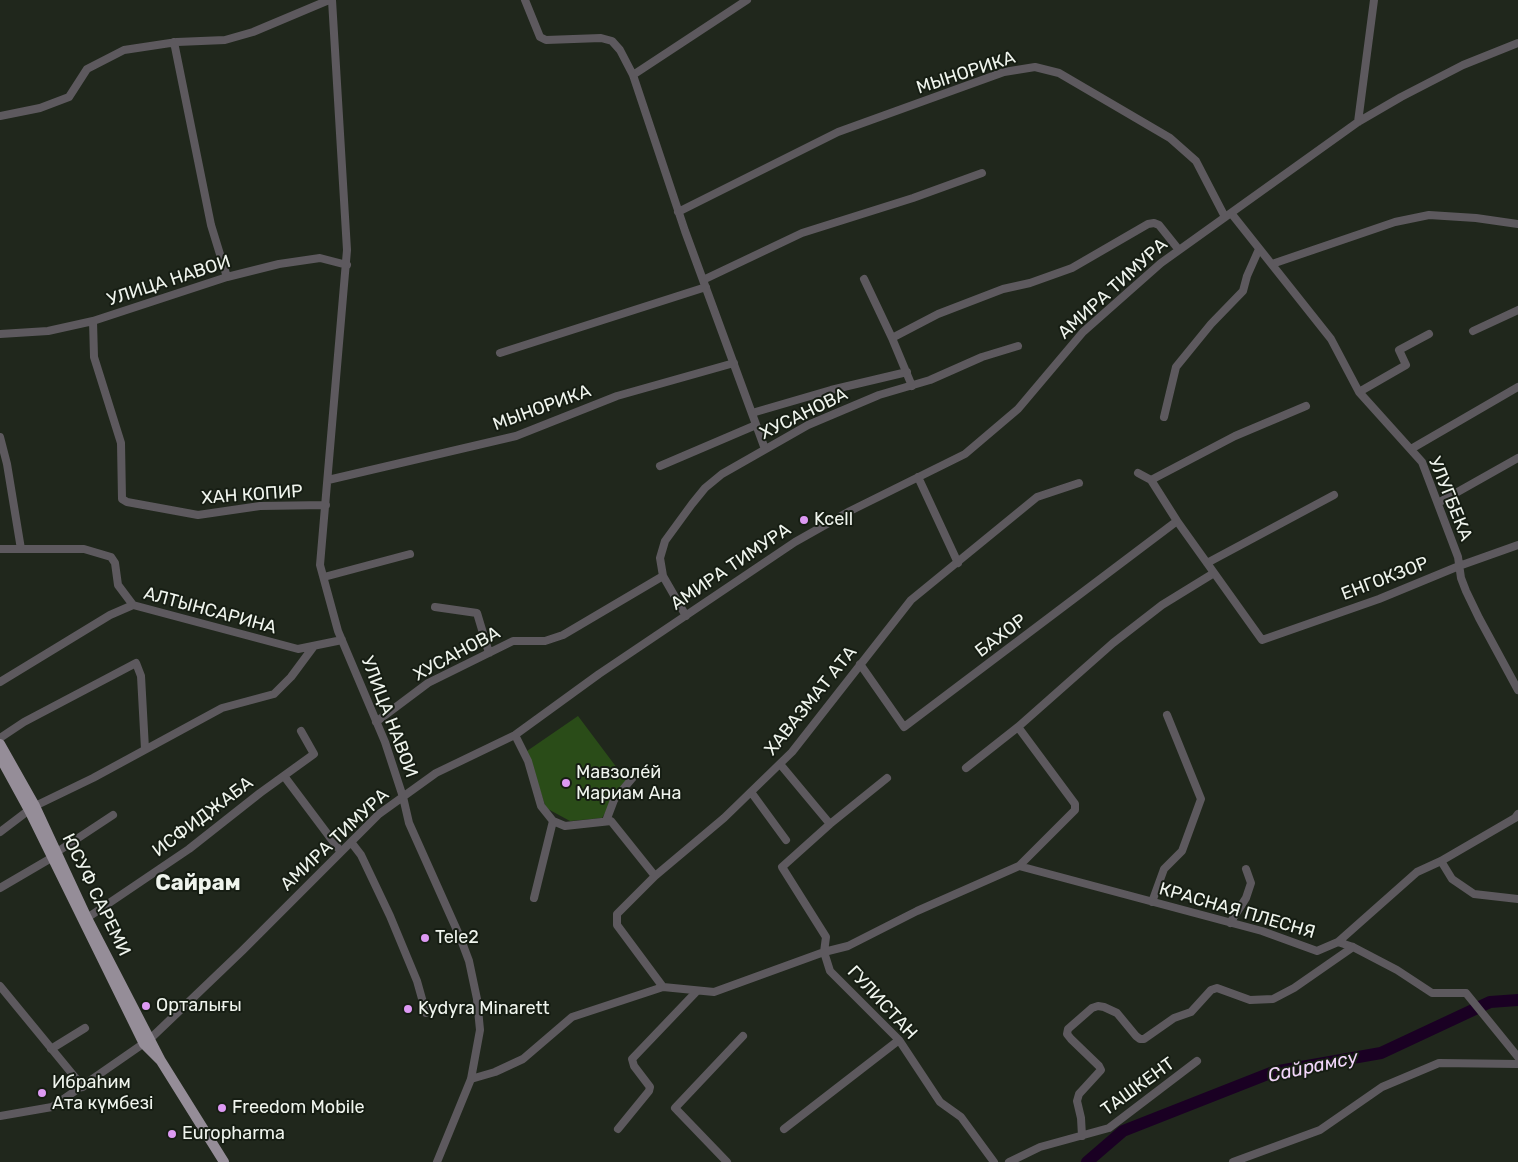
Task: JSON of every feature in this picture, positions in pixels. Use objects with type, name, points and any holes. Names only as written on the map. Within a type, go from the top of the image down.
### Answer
[{"type":"main road","name":"ЮСУФ САРЕМИ","points":[[0,744],[147,1041],[224,1162]]},
{"type":"main road","name":"ЮСУФ САРЕМИ","points":[[0,757],[32,808]]},
{"type":"main road","name":"ЮСУФ САРЕМИ","points":[[55,855],[147,1041]]},
{"type":"street","points":[[0,116],[40,108],[69,97],[88,69],[124,50],[174,42],[225,40],[253,32],[331,0]]},
{"type":"street","name":"УЛИЦА НАВОИ","points":[[331,0],[347,250],[320,565],[342,640],[376,722],[403,797],[409,822],[469,961],[477,999],[480,1030],[471,1079],[437,1162]]},
{"type":"street","points":[[525,0],[540,37],[546,40],[601,38],[612,41],[620,50],[633,75],[678,212],[765,448]]},
{"type":"street","points":[[633,75],[746,0]]},
{"type":"street","points":[[1358,122],[1374,0]]},
{"type":"street","points":[[174,42],[211,225],[227,278]]},
{"type":"street","name":"АМИРА ТИМУРА","points":[[0,1116],[52,1107],[147,1041],[243,950],[379,814],[436,773],[515,735],[600,674],[795,542],[850,511],[966,454],[1018,409],[1083,332],[1161,263],[1358,122],[1401,96],[1463,65],[1518,43]]},
{"type":"street","name":"МЫНОРИКА","points":[[678,212],[838,132],[1004,72],[1035,67],[1060,73],[1170,138],[1196,161],[1228,215]]},
{"type":"street","points":[[500,353],[704,283],[802,233],[913,198],[982,173]]},
{"type":"street","name":"УЛУГБЕКА","points":[[1228,215],[1259,248],[1331,339],[1359,392],[1422,462],[1458,557],[1463,584],[1518,690]]},
{"type":"street","points":[[1272,264],[1395,222],[1429,215],[1476,218],[1518,224]]},
{"type":"street","points":[[892,338],[938,314],[1003,289],[1030,283],[1072,268],[1154,222],[1179,250]]},
{"type":"street","points":[[1164,417],[1176,367],[1211,324],[1243,291],[1259,248]]},
{"type":"street","name":"УЛИЦА НАВОИ","points":[[0,334],[48,331],[92,321],[227,278],[278,264],[320,258],[346,265]]},
{"type":"street","points":[[864,279],[912,386]]},
{"type":"street","points":[[1473,331],[1518,310]]},
{"type":"street","name":"ХАН КОПИР","points":[[92,321],[94,357],[121,443],[122,499],[128,502],[198,515],[260,506],[326,506]]},
{"type":"street","points":[[1359,392],[1406,365],[1399,350],[1429,334]]},
{"type":"street","name":"ХУСАНОВА","points":[[686,616],[663,576],[660,558],[664,541],[705,488],[722,474],[808,425],[878,395],[930,380],[982,357],[1018,346]]},
{"type":"street","name":"МЫНОРИКА","points":[[328,480],[516,436],[617,396],[734,363]]},
{"type":"street","points":[[752,413],[831,390],[907,372]]},
{"type":"street","points":[[1411,449],[1518,387]]},
{"type":"street","points":[[1151,480],[1235,436],[1306,406]]},
{"type":"street","points":[[660,466],[756,425]]},
{"type":"street","points":[[0,437],[7,464],[21,549]]},
{"type":"street","points":[[1438,503],[1518,458]]},
{"type":"street","points":[[966,768],[1018,727],[1113,643],[1162,605],[1214,572],[1177,521],[1151,480],[1138,473]]},
{"type":"street","points":[[918,477],[958,562]]},
{"type":"street","name":"ХАВАЗМАТ АТА","points":[[663,988],[617,924],[617,914],[655,876],[724,818],[792,752],[911,600],[1037,497],[1079,483]]},
{"type":"street","points":[[1207,563],[1334,495]]},
{"type":"street","name":"БАХОР","points":[[860,664],[904,727],[1177,521]]},
{"type":"street","name":"ЕНГОКЗОР","points":[[1214,572],[1262,640],[1379,599],[1459,566],[1518,545]]},
{"type":"street","points":[[0,549],[84,549],[111,557],[115,563],[118,584],[133,605]]},
{"type":"street","points":[[324,577],[410,554]]},
{"type":"street","name":"ХУСАНОВА","points":[[376,722],[428,683],[514,641],[545,640],[563,635],[663,576]]},
{"type":"street","name":"АЛТЫНСАРИНА","points":[[0,682],[110,615],[133,605],[298,650],[342,640]]},
{"type":"street","points":[[435,607],[477,613],[489,653]]},
{"type":"street","points":[[0,832],[32,808],[93,778],[222,708],[274,694],[291,677],[314,646]]},
{"type":"street","points":[[0,738],[24,722],[136,663],[141,676],[145,749]]},
{"type":"street","points":[[1152,902],[1164,869],[1182,851],[1201,799],[1167,715]]},
{"type":"street","points":[[471,1079],[495,1072],[523,1060],[572,1017],[663,988],[714,992],[824,952],[848,946],[917,911],[1019,866],[1075,810],[1075,804],[1018,727]]},
{"type":"street","name":"ИСФИДЖАБА","points":[[87,918],[189,849],[314,754],[301,731]]},
{"type":"street","points":[[515,735],[528,761],[541,806],[553,821],[565,826],[611,821],[655,876]]},
{"type":"street","points":[[780,764],[830,824]]},
{"type":"street","points":[[606,822],[614,800],[635,775]]},
{"type":"street","points":[[284,776],[341,852]]},
{"type":"street","name":"ГУЛИСТАН","points":[[887,778],[830,824],[782,867],[826,937],[824,952],[830,971],[899,1040],[940,1102],[961,1117],[994,1162]]},
{"type":"street","points":[[751,792],[786,840]]},
{"type":"street","points":[[1338,942],[1417,872],[1441,861],[1515,818],[1518,814]]},
{"type":"street","points":[[0,888],[55,855],[113,815]]},
{"type":"street","points":[[534,898],[553,821]]},
{"type":"street","points":[[351,842],[364,863],[393,924],[417,981],[426,1013]]},
{"type":"street","points":[[1441,861],[1452,879],[1474,894],[1518,898]]},
{"type":"street","name":"КРАСНАЯ ПЛЕСНЯ","points":[[1019,866],[1262,931],[1317,951],[1338,942],[1353,947],[1397,970],[1432,993],[1466,993],[1518,1057]]},
{"type":"street","points":[[1230,923],[1246,898],[1251,883],[1246,869]]},
{"type":"street","points":[[1082,1136],[1081,1118],[1077,1101],[1079,1094],[1101,1070],[1070,1040],[1068,1029],[1092,1008],[1104,1007],[1117,1013],[1140,1040],[1174,1018],[1191,1012],[1211,990],[1217,988],[1250,1000],[1273,1000],[1294,988],[1353,947]]},
{"type":"street","points":[[0,986],[83,1087]]},
{"type":"street","points":[[618,1129],[649,1091],[650,1087],[634,1066],[632,1059],[697,991]]},
{"type":"street","points":[[51,1049],[85,1028]]},
{"type":"street","points":[[727,1162],[675,1108],[743,1036]]},
{"type":"street","points":[[784,1129],[899,1040]]},
{"type":"street","name":"ТАШКЕНТ","points":[[1010,1162],[1040,1147],[1109,1128],[1198,1061]]},
{"type":"street","points":[[1233,1162],[1320,1130],[1382,1087],[1438,1063],[1518,1064]]},
{"type":"green space","points":[[578,716],[626,780],[602,818],[570,821],[546,808],[527,751]]},
{"type":"waterway","name":"Сайрамсу","points":[[1087,1162],[1123,1131],[1273,1072],[1381,1053],[1490,1002],[1518,1000]]},
{"type":"place","name":"Kcell","points":[[804,520]]},
{"type":"place","name":"Мавзоле́й Мариам Ана","points":[[566,783]]},
{"type":"place","name":"Tele2","points":[[425,938]]},
{"type":"place","name":"Орталығы","points":[[146,1006]]},
{"type":"place","name":"Kydyra Minarett","points":[[408,1009]]},
{"type":"place","name":"Ибраhим Ата күмбезі","points":[[42,1093]]},
{"type":"place","name":"Freedom Mobile","points":[[222,1108]]},
{"type":"place","name":"Europharma","points":[[172,1134]]},
{"type":"district","name":"Сайрам","points":[[198,884]]}]
